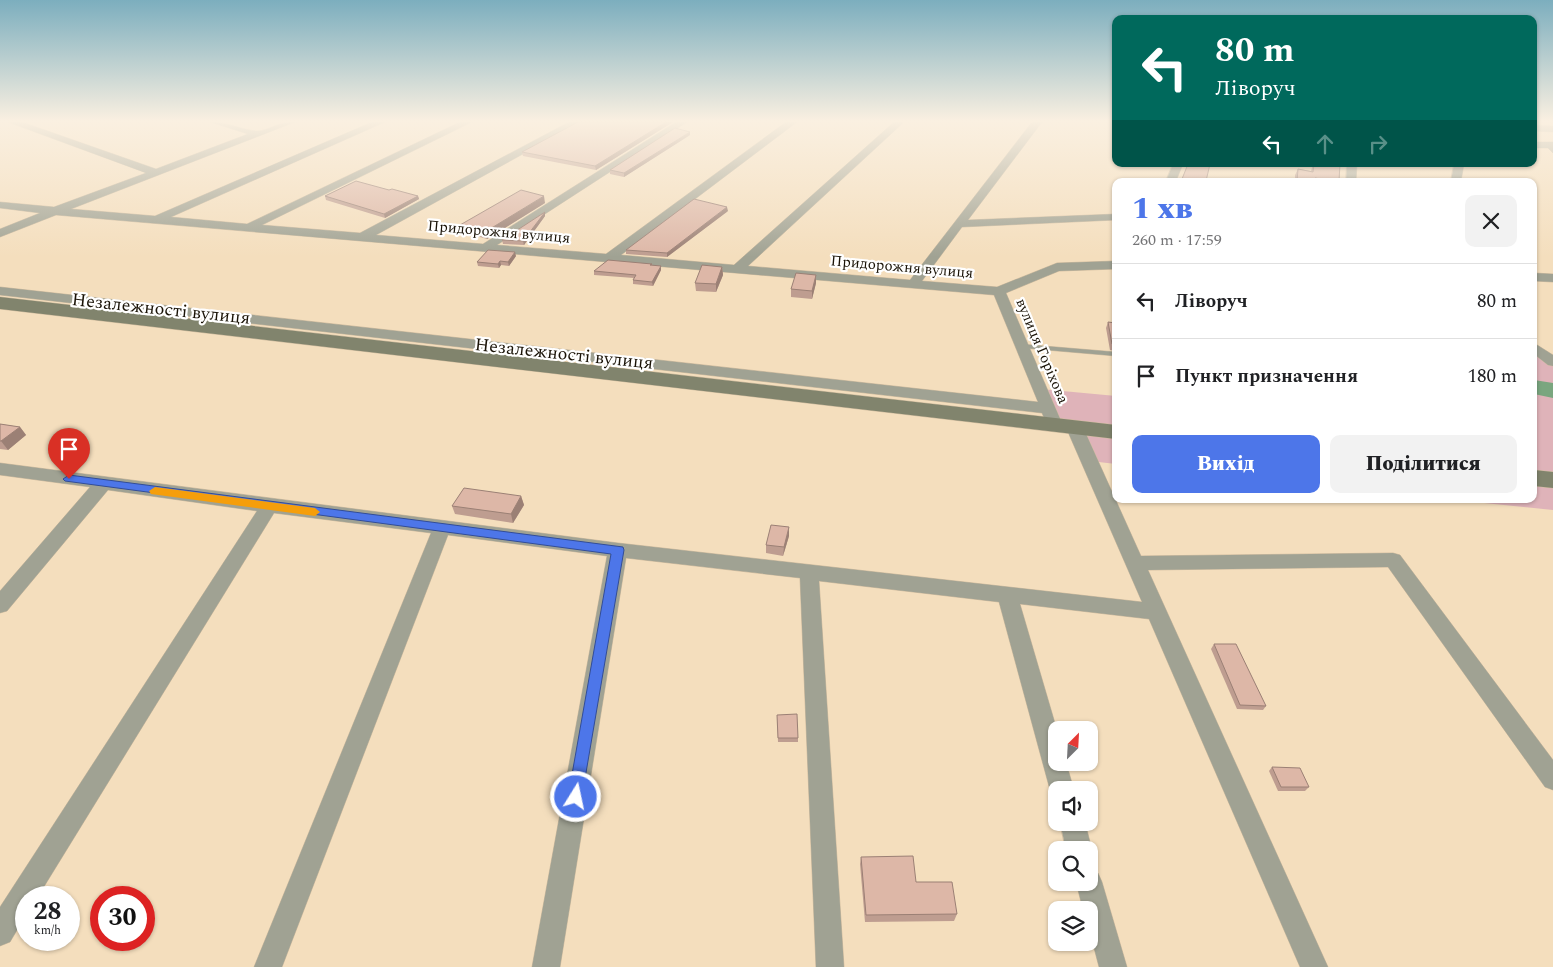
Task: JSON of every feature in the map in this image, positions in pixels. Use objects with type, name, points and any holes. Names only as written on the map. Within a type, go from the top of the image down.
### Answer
[{"type":"main road","points":[[0,303],[1060,421]]},
{"type":"street","points":[[140,167],[156,173]]},
{"type":"street","points":[[0,205],[55,211],[171,167]]},
{"type":"street","points":[[156,220],[277,167]]},
{"type":"street","points":[[248,228],[373,167]]},
{"type":"street","points":[[362,237],[492,167]]},
{"type":"street","points":[[484,248],[611,167]]},
{"type":"street","points":[[609,258],[731,167]]},
{"type":"street","points":[[737,269],[849,167]]},
{"type":"street","points":[[912,284],[1002,167]]},
{"type":"street","name":"Придорожня вулиця","points":[[0,233],[55,211],[999,291]]},
{"type":"street","points":[[959,224],[1112,217]]},
{"type":"street","name":"вулиця Горіхова","points":[[1112,265],[1057,267],[999,291],[1023,346],[1060,421],[1135,563],[1314,967]]},
{"type":"street","points":[[1537,277],[1553,278]]},
{"type":"street","name":"Незалежності вулиця","points":[[0,291],[1060,421],[1112,431]]},
{"type":"street","points":[[1537,350],[1553,362]]},
{"type":"street","points":[[0,469],[268,506],[618,550],[809,571],[1008,597],[1157,612]]},
{"type":"street","points":[[1537,478],[1553,480]]},
{"type":"street","points":[[0,605],[103,484]]},
{"type":"street","points":[[0,932],[268,506]]},
{"type":"street","points":[[268,967],[442,528]]},
{"type":"street","points":[[546,967],[618,550]]},
{"type":"street","points":[[1135,563],[1393,560],[1553,779]]},
{"type":"street","points":[[809,571],[830,967]]},
{"type":"street","points":[[1008,597],[1059,781]]},
{"type":"street","points":[[1091,891],[1112,967]]},
{"type":"lane","points":[[1023,346],[1112,354]]},
{"type":"shaded area","points":[[1537,349],[1553,362],[1553,510],[1484,503],[1537,503]]},
{"type":"shaded area","points":[[1537,380],[1553,383],[1553,398],[1537,395]]},
{"type":"shaded area","points":[[1041,389],[1112,396],[1112,464],[1090,461],[1075,428],[1055,425]]},
{"type":"building","points":[[614,167],[633,167],[624,173],[610,170]]},
{"type":"building","points":[[1187,167],[1209,167],[1207,178],[1182,178]]},
{"type":"building","points":[[1314,167],[1340,167],[1339,178],[1297,178],[1298,169],[1313,172]]},
{"type":"building","points":[[356,181],[418,196],[384,214],[325,196]]},
{"type":"building","points":[[521,190],[544,196],[485,232],[460,225]]},
{"type":"building","points":[[694,199],[727,207],[667,253],[626,250]]},
{"type":"building","points":[[545,212],[523,241],[502,240]]},
{"type":"building","points":[[488,250],[515,252],[508,262],[500,261],[498,264],[477,262]]},
{"type":"building","points":[[608,260],[661,266],[652,282],[633,280],[636,275],[594,271]]},
{"type":"building","points":[[702,265],[722,267],[716,284],[695,283]]},
{"type":"building","points":[[796,273],[816,275],[812,291],[791,289]]},
{"type":"building","points":[[1108,322],[1112,322],[1112,344]]},
{"type":"building","points":[[0,424],[20,427],[0,441]]},
{"type":"building","points":[[464,488],[521,496],[511,514],[452,506]]},
{"type":"building","points":[[771,525],[789,527],[784,547],[766,545]]},
{"type":"building","points":[[1214,644],[1236,644],[1266,706],[1240,705]]},
{"type":"building","points":[[797,714],[798,738],[778,738],[777,715]]},
{"type":"building","points":[[1272,767],[1300,768],[1309,787],[1281,787]]},
{"type":"building","points":[[913,856],[916,882],[952,882],[957,914],[866,915],[861,857]]},
{"type":"slow traffic","points":[[155,491],[315,512]]},
{"type":"route","points":[[69,479],[618,550],[576,797]]}]
